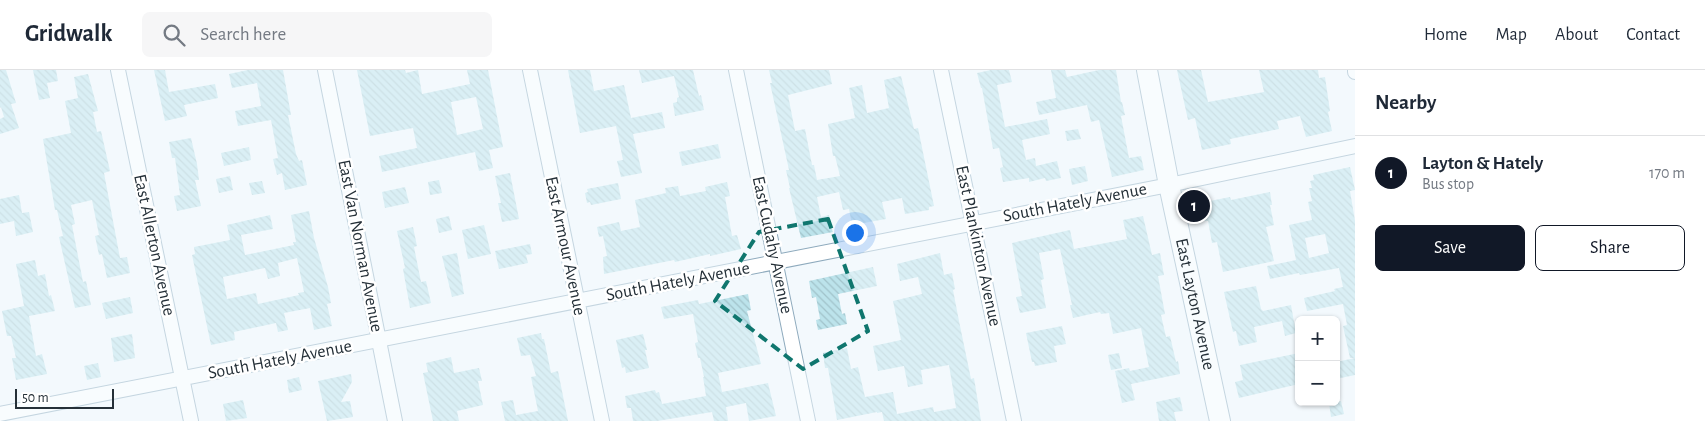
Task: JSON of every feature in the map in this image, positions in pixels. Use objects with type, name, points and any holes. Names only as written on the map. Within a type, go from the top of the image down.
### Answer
[{"type":"main road","name":"East Layton Avenue","points":[[1147,70],[1169,185],[1220,421]]},
{"type":"street","name":"East Allerton Avenue","points":[[118,70],[191,421]]},
{"type":"street","name":"East Van Norman Avenue","points":[[325,70],[395,421]]},
{"type":"street","name":"East Armour Avenue","points":[[530,70],[602,421]]},
{"type":"street","name":"East Cudahy Avenue","points":[[736,70],[808,421]]},
{"type":"street","name":"East Plankinton Avenue","points":[[941,70],[1014,421]]},
{"type":"street","name":"South Hately Avenue","points":[[0,414],[1169,185],[1355,146]]},
{"type":"highlighted area","points":[[828,219],[868,331],[803,369],[715,301],[759,232]]},
{"type":"building","points":[[0,70],[6,70],[16,103],[11,104],[19,128],[0,134],[0,119],[4,117],[0,108]]},
{"type":"building","points":[[33,70],[56,70],[58,81],[47,83],[50,98],[39,100]]},
{"type":"building","points":[[154,70],[165,70],[169,92],[215,84],[218,98],[184,105],[187,116],[165,121]]},
{"type":"building","points":[[248,70],[283,70],[291,115],[288,115],[296,154],[299,161],[302,160],[307,185],[285,190],[282,173],[277,175],[273,159],[278,158],[271,120],[238,126],[235,111],[261,106],[257,83],[232,88],[229,74]]},
{"type":"building","points":[[357,70],[405,70],[406,73],[418,70],[422,94],[470,84],[467,70],[488,70],[503,147],[489,150],[493,168],[479,171],[475,152],[382,172],[379,156],[417,148],[413,128],[370,136]],"holes":[[[476,97],[483,129],[457,135],[451,102]]]},
{"type":"building","points":[[568,70],[590,70],[594,91],[624,85],[631,118],[662,112],[665,128],[633,134],[642,173],[621,177],[617,161],[623,160],[616,126],[580,133]]},
{"type":"building","points":[[639,70],[693,70],[704,110],[675,116],[673,103],[677,102],[679,97],[674,76],[642,83]]},
{"type":"building","points":[[769,70],[829,70],[832,84],[788,95],[795,131],[805,129],[817,180],[840,176],[835,156],[833,156],[828,124],[855,118],[849,88],[862,85],[867,113],[889,108],[884,80],[901,76],[914,129],[918,128],[934,206],[929,207],[929,210],[905,214],[902,198],[882,202],[886,219],[852,225],[849,209],[843,210],[839,192],[817,197],[821,217],[829,215],[833,232],[801,238],[789,188],[786,170],[789,170],[770,83],[772,83]]},
{"type":"building","points":[[991,70],[1009,70],[1012,82],[997,85],[1005,127],[1047,119],[1050,134],[1022,140],[1026,160],[1035,158],[1036,166],[1057,161],[1061,178],[1046,181],[1045,178],[1029,182],[1029,178],[1003,182],[1000,168],[1003,167],[999,148],[993,149],[982,88],[977,73]]},
{"type":"building","points":[[1051,70],[1065,70],[1067,77],[1099,70],[1116,70],[1125,115],[1121,116],[1129,158],[1141,156],[1144,170],[1112,177],[1099,120],[1091,122],[1087,105],[1039,115],[1036,102],[1056,98]]},
{"type":"building","points":[[1177,70],[1201,70],[1208,102],[1264,92],[1259,70],[1318,70],[1319,78],[1325,77],[1330,111],[1328,112],[1332,131],[1306,137],[1300,116],[1277,121],[1279,129],[1230,139],[1231,144],[1202,150],[1195,118],[1188,120]]},
{"type":"building","points":[[88,74],[98,111],[93,112],[97,132],[101,131],[110,171],[104,173],[120,258],[127,257],[130,273],[107,278],[102,254],[99,255],[95,236],[99,235],[92,200],[71,205],[75,224],[72,225],[83,282],[86,281],[91,305],[75,308],[59,237],[63,236],[57,210],[55,210],[43,139],[71,133],[65,101],[78,98],[74,77]]},
{"type":"building","points":[[1078,129],[1081,139],[1067,141],[1065,131]]},
{"type":"building","points":[[191,138],[199,180],[195,180],[201,206],[177,211],[174,196],[180,195],[175,158],[172,158],[169,142]]},
{"type":"building","points":[[718,144],[721,158],[682,166],[679,152]]},
{"type":"building","points":[[249,147],[251,160],[224,166],[221,153]]},
{"type":"building","points":[[1085,166],[1088,181],[1072,185],[1069,169]]},
{"type":"building","points":[[1350,167],[1355,190],[1350,191],[1355,221],[1355,358],[1350,358],[1343,326],[1347,325],[1343,304],[1307,311],[1304,298],[1335,291],[1334,289],[1343,287],[1339,268],[1270,279],[1267,266],[1296,260],[1289,225],[1312,220],[1308,202],[1312,201],[1309,188],[1312,188],[1310,181],[1314,180],[1313,175]],"holes":[[[1325,234],[1329,253],[1309,258],[1305,238]]]},
{"type":"building","points":[[510,173],[519,219],[502,222],[498,203],[501,203],[495,176]]},
{"type":"building","points":[[230,176],[233,190],[219,193],[216,179]]},
{"type":"building","points":[[439,180],[442,193],[430,195],[428,182]]},
{"type":"building","points":[[262,181],[265,193],[252,195],[249,183]]},
{"type":"building","points":[[727,182],[730,196],[725,197],[732,236],[737,235],[741,249],[604,274],[603,257],[607,256],[603,236],[599,237],[597,227],[619,222],[621,231],[640,227],[635,200],[666,193],[665,188],[678,186],[680,196],[706,191],[705,187]]},
{"type":"building","points":[[618,183],[621,199],[591,205],[590,202],[587,203],[585,193],[588,192],[587,189]]},
{"type":"building","points":[[405,187],[409,203],[385,208],[382,192]]},
{"type":"building","points":[[1270,192],[1272,205],[1270,205],[1274,225],[1266,227],[1274,261],[1223,272],[1217,242],[1212,243],[1208,221],[1204,221],[1200,203],[1230,197],[1231,200]]},
{"type":"building","points":[[19,195],[22,213],[29,212],[33,232],[16,236],[14,221],[0,224],[0,199]]},
{"type":"building","points":[[309,211],[314,238],[328,287],[331,303],[327,304],[332,326],[314,330],[310,308],[284,313],[288,330],[278,332],[276,323],[234,332],[235,340],[211,345],[192,255],[195,254],[194,247],[230,240],[227,225],[270,215],[273,229],[241,235],[245,255],[294,245],[293,242],[296,242],[291,215]],"holes":[[[297,258],[304,292],[298,293],[299,295],[258,304],[256,293],[227,299],[223,277],[265,268],[268,279],[280,276],[278,263]]]},
{"type":"building","points":[[449,216],[452,230],[439,233],[436,219]]},
{"type":"building","points":[[1143,216],[1152,255],[1160,253],[1164,275],[1158,276],[1165,314],[1161,315],[1166,337],[1170,336],[1180,374],[1131,384],[1135,400],[1122,403],[1115,371],[1129,368],[1130,371],[1149,367],[1141,328],[1113,334],[1109,313],[1101,314],[1100,312],[1073,318],[1060,249],[1039,253],[1044,279],[1041,280],[1046,308],[1020,313],[1016,297],[1022,296],[1012,243],[1070,230],[1074,249],[1127,239],[1123,220]]},
{"type":"building","points":[[484,225],[491,254],[468,259],[462,230]]},
{"type":"building","points":[[413,227],[417,246],[414,247],[421,282],[426,281],[431,303],[410,308],[403,269],[405,268],[397,231]]},
{"type":"building","points":[[530,244],[532,254],[526,255],[528,263],[499,269],[495,251]]},
{"type":"building","points":[[457,253],[464,294],[452,297],[442,256]]},
{"type":"building","points":[[940,253],[944,275],[952,273],[959,321],[971,379],[974,378],[981,421],[884,421],[882,412],[837,420],[828,368],[825,368],[823,353],[847,348],[851,369],[858,367],[865,397],[893,392],[897,414],[933,407],[934,412],[956,408],[949,365],[921,370],[923,384],[908,387],[904,366],[878,371],[873,346],[901,340],[893,301],[922,294],[918,277],[900,281],[897,264]]},
{"type":"building","points":[[35,260],[38,276],[45,274],[49,296],[51,295],[55,311],[29,316],[36,356],[42,354],[47,374],[16,380],[12,358],[16,358],[11,336],[7,336],[2,311],[24,306],[16,264]]},
{"type":"building","points":[[873,267],[877,286],[838,294],[842,314],[845,313],[847,324],[818,330],[816,320],[820,319],[816,297],[812,298],[809,281]]},
{"type":"building","points":[[1256,286],[1263,311],[1291,305],[1295,333],[1285,336],[1282,321],[1254,327],[1257,342],[1239,346],[1236,331],[1233,332],[1224,292]]},
{"type":"building","points":[[748,294],[751,310],[747,311],[761,364],[718,373],[722,392],[768,383],[776,416],[749,421],[746,403],[726,407],[728,421],[714,421],[712,412],[657,421],[633,421],[631,408],[627,408],[625,396],[655,390],[656,393],[659,392],[662,404],[706,396],[704,377],[695,343],[698,342],[693,314],[664,319],[661,307],[698,300],[699,304]]},
{"type":"building","points":[[130,297],[133,313],[106,319],[102,303]]},
{"type":"building","points":[[1062,326],[1066,344],[1054,346],[1057,362],[1035,366],[1034,362],[1032,362],[1026,333]]},
{"type":"building","points":[[541,333],[551,373],[558,371],[568,421],[505,421],[501,402],[513,400],[516,415],[538,411],[531,377],[536,376],[530,355],[521,356],[517,338]]},
{"type":"building","points":[[132,334],[135,358],[114,362],[111,338]]},
{"type":"building","points":[[643,334],[649,368],[626,373],[625,367],[622,368],[616,340]]},
{"type":"building","points":[[1119,353],[1122,368],[1111,370],[1108,355]]},
{"type":"building","points":[[1295,354],[1295,385],[1239,398],[1235,382],[1243,380],[1240,365]]},
{"type":"building","points":[[451,357],[454,373],[479,368],[482,381],[478,381],[483,405],[457,411],[459,421],[433,421],[423,373],[428,372],[426,363]]},
{"type":"building","points":[[1355,358],[1355,375],[1340,378],[1340,361]]},
{"type":"building","points":[[98,363],[101,377],[87,380],[84,366]]},
{"type":"building","points":[[351,374],[352,382],[341,402],[350,401],[353,417],[327,421],[318,381]]},
{"type":"building","points":[[299,377],[302,390],[289,393],[287,380]]},
{"type":"building","points":[[1180,397],[1183,411],[1174,412],[1176,421],[1159,421],[1156,402]]},
{"type":"building","points":[[243,400],[247,418],[226,421],[223,404]]},
{"type":"building","points":[[1340,401],[1344,414],[1331,417],[1329,406],[1340,406]]},
{"type":"place","name":"Layton & Hately","points":[[1194,206]]}]
